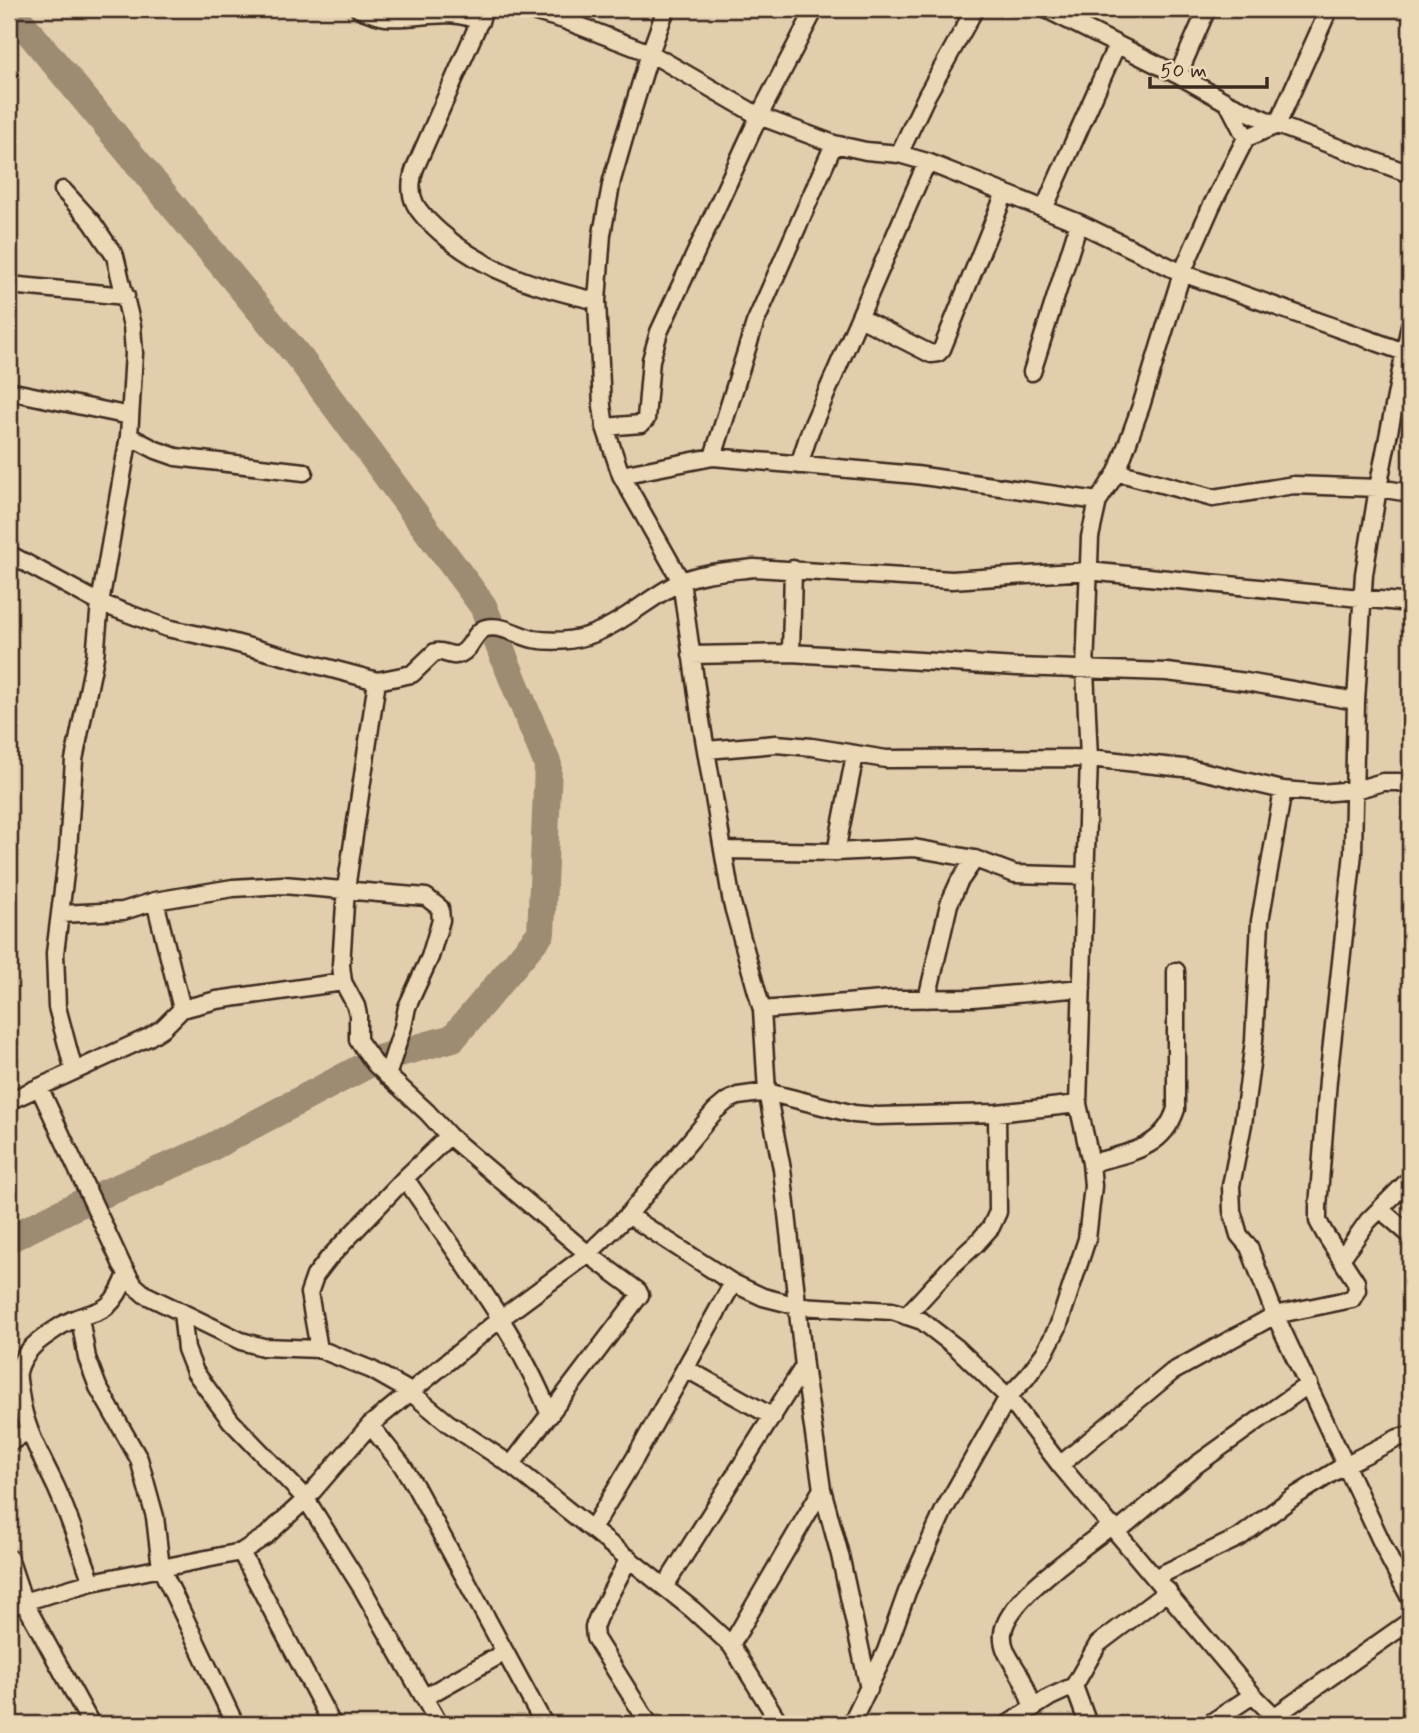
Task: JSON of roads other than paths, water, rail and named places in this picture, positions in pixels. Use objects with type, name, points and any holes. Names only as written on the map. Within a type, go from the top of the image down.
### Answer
[{"type":"street","points":[[359,9],[383,17],[455,13],[482,15],[410,181],[412,198],[421,215],[455,245],[502,274],[597,301]]},
{"type":"street","points":[[525,9],[564,20],[650,53],[758,116],[834,144],[899,154],[927,162],[1079,223],[1182,273],[1407,353]]},
{"type":"street","points":[[666,9],[612,180],[602,234],[597,301],[605,427],[621,475],[681,581],[732,903],[762,1010],[767,1092],[782,1169],[821,1489],[840,1555],[869,1689]]},
{"type":"street","points":[[605,427],[641,424],[646,419],[650,360],[659,332],[758,116],[815,9]]},
{"type":"street","points":[[899,154],[927,95],[975,9]]},
{"type":"street","points":[[1046,9],[1228,103],[1278,125],[1410,174]]},
{"type":"street","points":[[1178,75],[1207,9]]},
{"type":"street","points":[[851,1724],[886,1651],[907,1592],[944,1510],[1008,1396],[1026,1378],[1045,1352],[1058,1326],[1087,1239],[1093,1186],[1091,1163],[1078,1104],[1088,758],[1085,670],[1090,537],[1098,500],[1117,472],[1141,406],[1182,273],[1211,207],[1246,138],[1278,125],[1329,9]]},
{"type":"street","points":[[1044,209],[1117,44]]},
{"type":"street","points":[[1228,103],[1246,138]]},
{"type":"street","points":[[713,457],[755,323],[834,144]]},
{"type":"street","points":[[799,465],[810,431],[927,162]]},
{"type":"street","points":[[63,190],[92,222],[115,256],[132,326],[134,353],[129,436],[100,603],[95,657],[74,760],[61,914],[55,953],[57,1007],[74,1071]]},
{"type":"street","points":[[860,318],[931,354],[938,353],[942,349],[1005,192]]},
{"type":"street","points":[[1032,372],[1079,223]]},
{"type":"street","points":[[9,285],[126,296]]},
{"type":"street","points":[[1060,1465],[1162,1379],[1275,1315],[1352,1299],[1357,1290],[1356,1282],[1318,1221],[1318,1207],[1324,1159],[1328,1080],[1353,853],[1356,701],[1364,574],[1378,488],[1407,353],[1410,325]]},
{"type":"street","points":[[9,391],[130,416]]},
{"type":"street","points":[[129,436],[176,457],[304,472]]},
{"type":"street","points":[[621,475],[713,457],[916,475],[1098,500]]},
{"type":"street","points":[[1117,472],[1213,498],[1294,485],[1378,488],[1410,494]]},
{"type":"street","points":[[9,554],[100,603],[167,628],[377,681],[412,674],[435,652],[453,656],[460,654],[481,630],[487,628],[533,639],[561,641],[586,636],[608,626],[681,581],[724,571],[793,569],[952,580],[1088,571],[1410,603]]},
{"type":"street","points":[[792,653],[793,569]]},
{"type":"street","points":[[691,655],[792,653],[1085,670],[1167,672],[1356,701]]},
{"type":"street","points":[[377,681],[346,889],[341,965],[344,982],[356,1006],[358,1040],[364,1051],[387,1076],[449,1136],[640,1295],[511,1465]]},
{"type":"street","points":[[706,750],[776,744],[887,759],[1088,758],[1193,769],[1283,790],[1320,793],[1355,790],[1383,782],[1410,785]]},
{"type":"street","points":[[836,852],[856,755]]},
{"type":"street","points":[[1283,790],[1260,921],[1254,1041],[1243,1124],[1231,1185],[1232,1211],[1239,1235],[1249,1247],[1275,1315],[1410,1598]]},
{"type":"street","points":[[724,850],[836,852],[914,848],[975,859],[1016,874],[1084,876]]},
{"type":"street","points":[[928,999],[949,904],[959,882],[975,859]]},
{"type":"street","points":[[61,914],[123,911],[155,901],[258,886],[346,889],[426,897],[440,908],[441,920],[430,957],[407,1007],[387,1076]]},
{"type":"street","points":[[155,901],[182,1009]]},
{"type":"street","points":[[1091,1163],[1136,1151],[1150,1144],[1166,1131],[1173,1119],[1176,1109],[1176,971]]},
{"type":"street","points":[[9,1101],[149,1037],[163,1028],[182,1009],[217,1000],[344,982]]},
{"type":"street","points":[[762,1010],[894,999],[973,998],[1082,988]]},
{"type":"street","points":[[39,1087],[127,1274],[144,1294],[241,1341],[275,1348],[319,1349],[372,1370],[409,1391],[448,1423],[511,1465],[665,1586],[731,1645],[780,1724]]},
{"type":"street","points":[[16,1603],[92,1582],[240,1552],[266,1536],[306,1499],[370,1425],[500,1319],[588,1254],[628,1215],[715,1111],[727,1101],[738,1096],[767,1092],[855,1114],[877,1116],[997,1113],[1078,1104]]},
{"type":"street","points":[[906,1316],[976,1244],[991,1227],[998,1212],[997,1113]]},
{"type":"street","points":[[319,1349],[309,1293],[315,1276],[405,1178],[449,1136]]},
{"type":"street","points":[[405,1178],[500,1319],[537,1381],[550,1415]]},
{"type":"street","points":[[1341,1259],[1368,1221],[1410,1179]]},
{"type":"street","points":[[1380,1209],[1410,1235]]},
{"type":"street","points":[[628,1215],[733,1283],[763,1297],[798,1306],[892,1311],[922,1321],[957,1348],[1008,1396],[1060,1465],[1253,1695],[1278,1720],[1410,1621]]},
{"type":"street","points":[[92,1582],[56,1487],[28,1431],[17,1374],[23,1359],[34,1344],[65,1322],[91,1316],[111,1305],[120,1293],[127,1274]]},
{"type":"street","points":[[592,1530],[733,1283]]},
{"type":"street","points":[[182,1312],[186,1349],[195,1372],[231,1421],[306,1499],[439,1724]]},
{"type":"street","points":[[80,1318],[87,1358],[98,1387],[139,1459],[155,1517],[161,1568],[235,1724]]},
{"type":"street","points":[[665,1586],[804,1366]]},
{"type":"street","points":[[685,1368],[773,1417]]},
{"type":"street","points":[[1033,1707],[1005,1649],[1003,1633],[1011,1614],[1024,1596],[1196,1465],[1309,1384]]},
{"type":"street","points":[[370,1425],[415,1486],[544,1724]]},
{"type":"street","points":[[9,1443],[28,1431]]},
{"type":"street","points":[[1156,1577],[1240,1537],[1345,1465],[1398,1438],[1410,1435]]},
{"type":"street","points":[[731,1645],[821,1489]]},
{"type":"street","points":[[240,1552],[332,1724]]},
{"type":"street","points":[[9,1558],[16,1603],[91,1724]]},
{"type":"street","points":[[629,1558],[598,1617],[594,1627],[595,1638],[649,1724]]},
{"type":"street","points":[[1008,1724],[1033,1707],[1074,1686],[1098,1644],[1168,1591]]},
{"type":"street","points":[[425,1697],[505,1652]]},
{"type":"street","points":[[1074,1686],[1088,1724]]},
{"type":"street","points":[[1209,1724],[1253,1695]]},
{"type":"waterway","points":[[9,1239],[75,1206],[202,1152],[378,1059],[453,1038],[541,933],[548,765],[483,606],[302,361],[10,9]]}]
